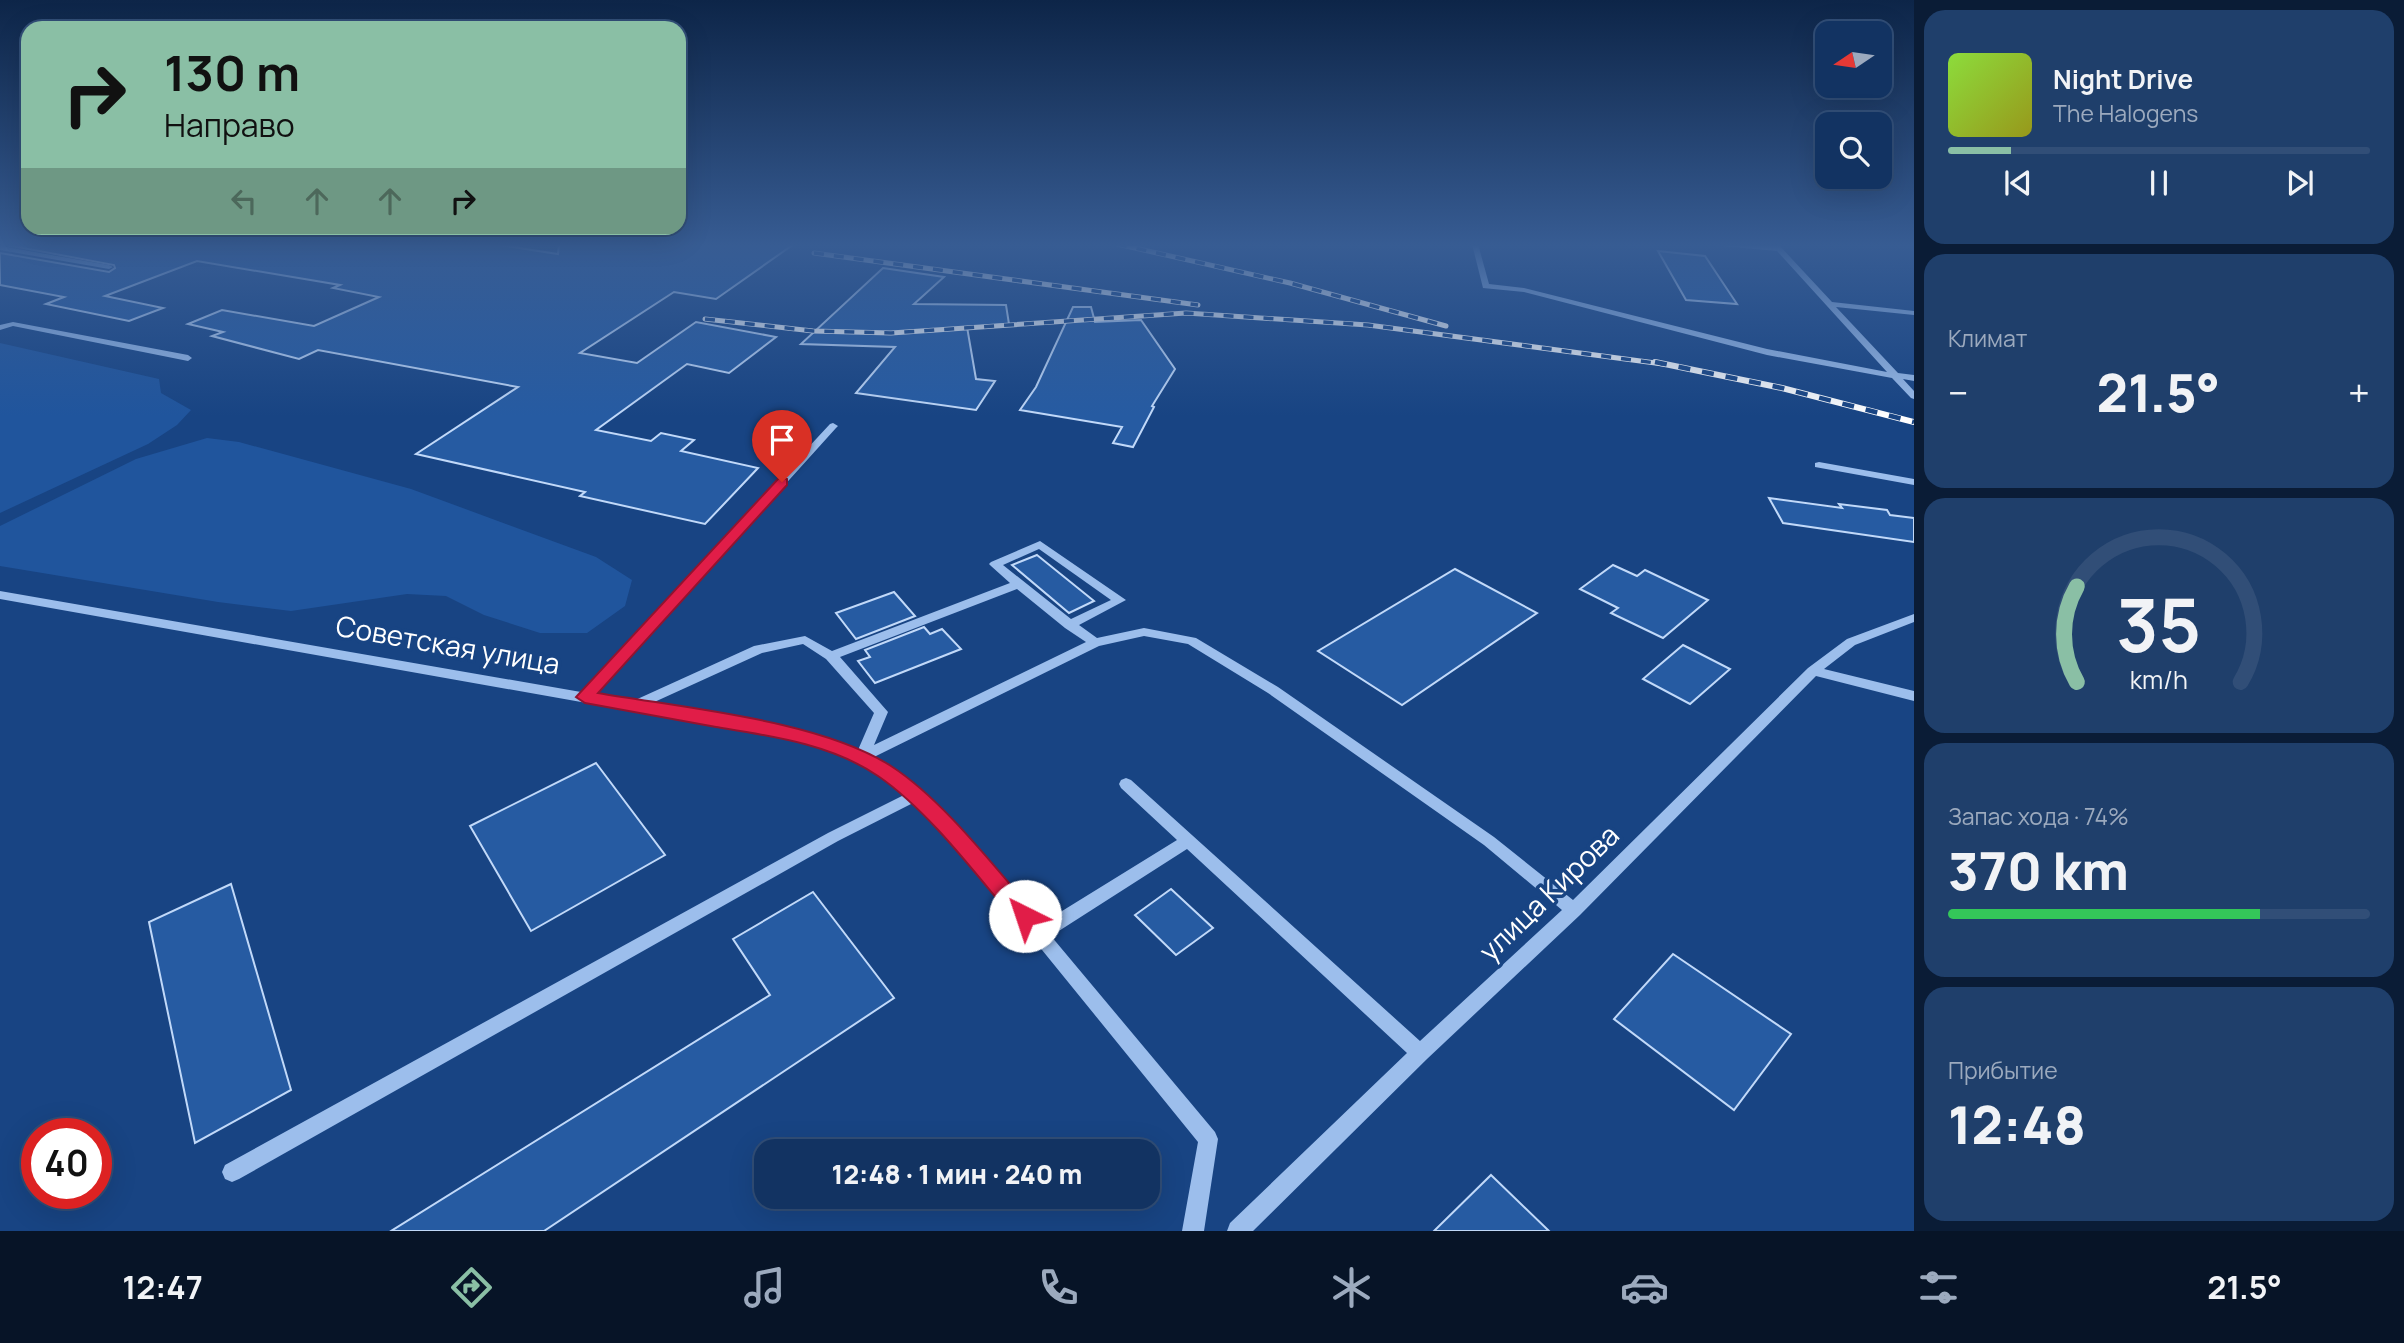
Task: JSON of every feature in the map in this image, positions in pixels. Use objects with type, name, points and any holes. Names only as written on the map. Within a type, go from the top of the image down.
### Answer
[{"type":"street","points":[[1569,301],[1787,357],[1914,378]]},
{"type":"street","points":[[1827,301],[1914,396]]},
{"type":"street","points":[[1829,304],[1914,313]]},
{"type":"street","points":[[0,328],[13,324],[188,358]]},
{"type":"street","points":[[585,697],[833,426]]},
{"type":"street","points":[[1819,465],[1914,482]]},
{"type":"street","points":[[831,656],[1018,584],[1095,643]]},
{"type":"street","name":"Советская улица","points":[[0,595],[769,730],[830,745],[862,757],[887,772],[915,796],[964,847],[1040,934],[1208,1139],[1193,1231]]},
{"type":"street","name":"улица Кирова","points":[[1238,1231],[1420,1054],[1574,910],[1813,671],[1851,642],[1914,618]]},
{"type":"street","points":[[862,757],[1095,643],[1144,632],[1192,641],[1273,690],[1478,833],[1574,910]]},
{"type":"street","points":[[635,706],[759,649],[804,640],[831,656],[881,712],[862,757]]},
{"type":"street","points":[[1813,671],[1914,696]]},
{"type":"street","points":[[1126,785],[1420,1054]]},
{"type":"street","points":[[232,1172],[833,838],[915,796]]},
{"type":"lane","points":[[1018,584],[995,564],[1040,544],[1120,600],[1069,625]]},
{"type":"lane","points":[[1040,934],[1188,841]]},
{"type":"shaded area","points":[[0,343],[159,379],[161,393],[191,410],[177,425],[148,444],[0,513]]},
{"type":"shaded area","points":[[207,438],[239,442],[411,489],[596,557],[632,580],[625,606],[587,633],[540,633],[484,615],[446,596],[407,594],[291,611],[218,602],[0,566],[0,526],[136,459]]},
{"type":"building","points":[[53,301],[131,301],[163,308],[129,321],[46,304]]},
{"type":"building","points":[[369,301],[659,301],[580,353],[637,363],[696,322],[776,337],[729,373],[687,364],[596,430],[651,441],[661,433],[694,440],[681,451],[758,468],[705,524],[580,496],[585,492],[416,454],[518,387],[318,350],[299,359],[212,336],[223,332],[188,324],[222,310],[314,326]]},
{"type":"building","points":[[847,301],[1006,305],[1009,324],[967,327],[976,379],[995,381],[976,410],[856,393],[895,347],[801,344]]},
{"type":"building","points":[[1704,301],[1735,301],[1737,304]]},
{"type":"building","points":[[1073,307],[1091,307],[1095,322],[1141,320],[1175,369],[1152,406],[1154,407],[1133,447],[1113,443],[1122,427],[1020,410],[1036,387]]},
{"type":"building","points":[[1769,498],[1842,508],[1839,504],[1887,510],[1890,515],[1914,518],[1914,542],[1783,523]]},
{"type":"building","points":[[1037,555],[1094,601],[1069,613],[1012,565]]},
{"type":"building","points":[[1613,565],[1637,576],[1645,570],[1708,600],[1663,638],[1611,613],[1618,608],[1580,589]]},
{"type":"building","points":[[1455,569],[1537,613],[1402,705],[1318,651]]},
{"type":"building","points":[[894,592],[915,616],[856,639],[836,613]]},
{"type":"building","points":[[924,627],[930,634],[942,629],[961,649],[875,683],[858,661],[870,657],[865,650]]},
{"type":"building","points":[[1683,645],[1730,669],[1690,704],[1643,679]]},
{"type":"building","points":[[596,763],[665,855],[531,931],[470,826]]},
{"type":"building","points":[[231,884],[291,1090],[195,1143],[149,922]]},
{"type":"building","points":[[1171,889],[1213,928],[1176,955],[1135,915]]},
{"type":"building","points":[[813,892],[894,998],[544,1231],[391,1231],[770,995],[733,939]]},
{"type":"building","points":[[1673,954],[1791,1034],[1734,1110],[1614,1019]]},
{"type":"building","points":[[1491,1175],[1549,1231],[1434,1231]]},
{"type":"railway","points":[[1172,301],[1198,305]]},
{"type":"railway","points":[[1357,301],[1446,326]]},
{"type":"railway","points":[[705,319],[813,331],[891,333],[1186,313],[1368,325],[1663,364]]},
{"type":"railway","points":[[1655,362],[1782,388],[1914,422]]},
{"type":"route","points":[[782,482],[585,697],[769,730],[839,748],[862,757],[887,772],[915,796],[1025,916]]}]
